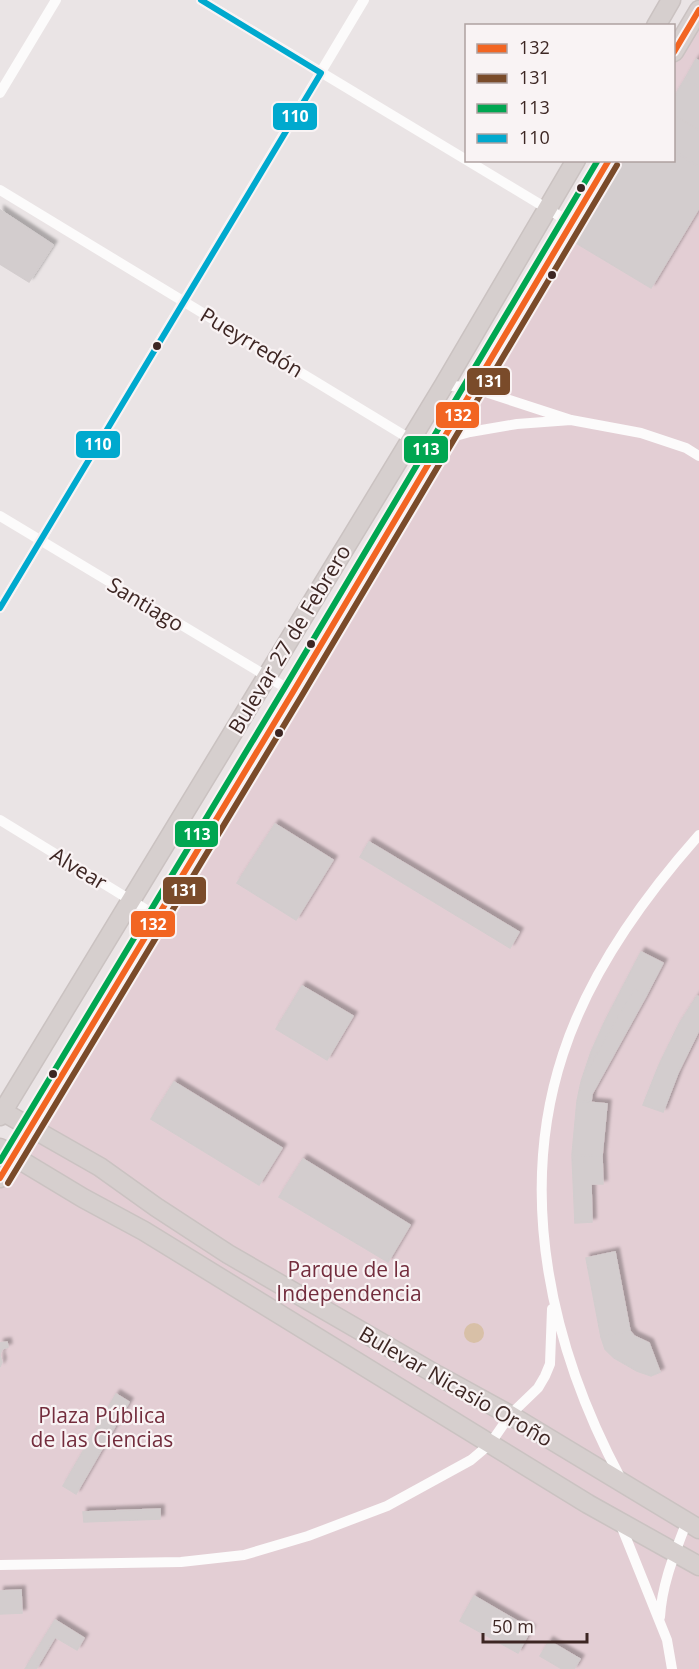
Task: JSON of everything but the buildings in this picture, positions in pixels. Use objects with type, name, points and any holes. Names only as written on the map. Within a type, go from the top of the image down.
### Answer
[{"type":"main road","points":[[657,24],[670,0]]},
{"type":"main road","points":[[675,50],[699,10]]},
{"type":"main road","name":"Bulevar 27 de Febrero","points":[[1,1113],[444,385],[575,162]]},
{"type":"main road","name":"Bulevar 27 de Febrero","points":[[0,1178],[6,1152],[30,1127],[158,917],[608,162]]},
{"type":"main road","name":"Bulevar Nicasio Oroño","points":[[1,1113],[100,1167],[228,1254],[510,1415],[693,1525]]},
{"type":"main road","name":"Bulevar Nicasio Oroño","points":[[6,1152],[144,1231],[490,1444],[620,1522],[699,1566]]},
{"type":"street","points":[[0,93],[56,0]]},
{"type":"street","points":[[201,0],[465,160]]},
{"type":"street","points":[[0,608],[364,0]]},
{"type":"street","points":[[469,162],[571,224]]},
{"type":"street","name":"Pueyrredón","points":[[0,190],[410,439]]},
{"type":"street","points":[[444,385],[473,388],[571,420],[642,433],[686,448],[699,456]]},
{"type":"street","points":[[410,439],[441,440],[506,426],[571,420]]},
{"type":"street","name":"Santiago","points":[[0,516],[293,692]]},
{"type":"street","name":"Alvear","points":[[0,820],[158,917]]},
{"type":"street","points":[[622,1482],[598,1436],[583,1400],[553,1303],[545,1246],[542,1174],[546,1117],[563,1053],[585,998],[653,890],[699,835]]},
{"type":"street","points":[[0,1565],[181,1562],[244,1555],[308,1536],[387,1506],[471,1460],[490,1444],[510,1415],[538,1388],[550,1364],[553,1303]]},
{"type":"street","points":[[620,1522],[668,1640],[672,1669]]},
{"type":"street","points":[[660,1620],[663,1592],[675,1553],[693,1525]]},
{"type":"green space","name":"Parque de la Independencia","points":[[699,10],[699,1669],[0,1669],[0,1178],[608,162],[675,162],[675,50]]},
{"type":"shaded area","points":[[470,1323],[478,1323],[484,1329],[484,1337],[478,1343],[470,1343],[464,1337],[464,1329]]},
{"type":"transit line","name":"110","points":[[0,608],[321,73],[201,0]]},
{"type":"transit line","name":"132","points":[[675,50],[699,10]]},
{"type":"transit line","name":"113","points":[[0,1161],[597,162]]},
{"type":"transit line","name":"132","points":[[0,1178],[293,692],[608,162]]},
{"type":"transit line","name":"131","points":[[8,1183],[301,697],[617,165]]},
{"type":"park label","name":"Plaza Pública de las Ciencias","points":[[102,1427]]}]
